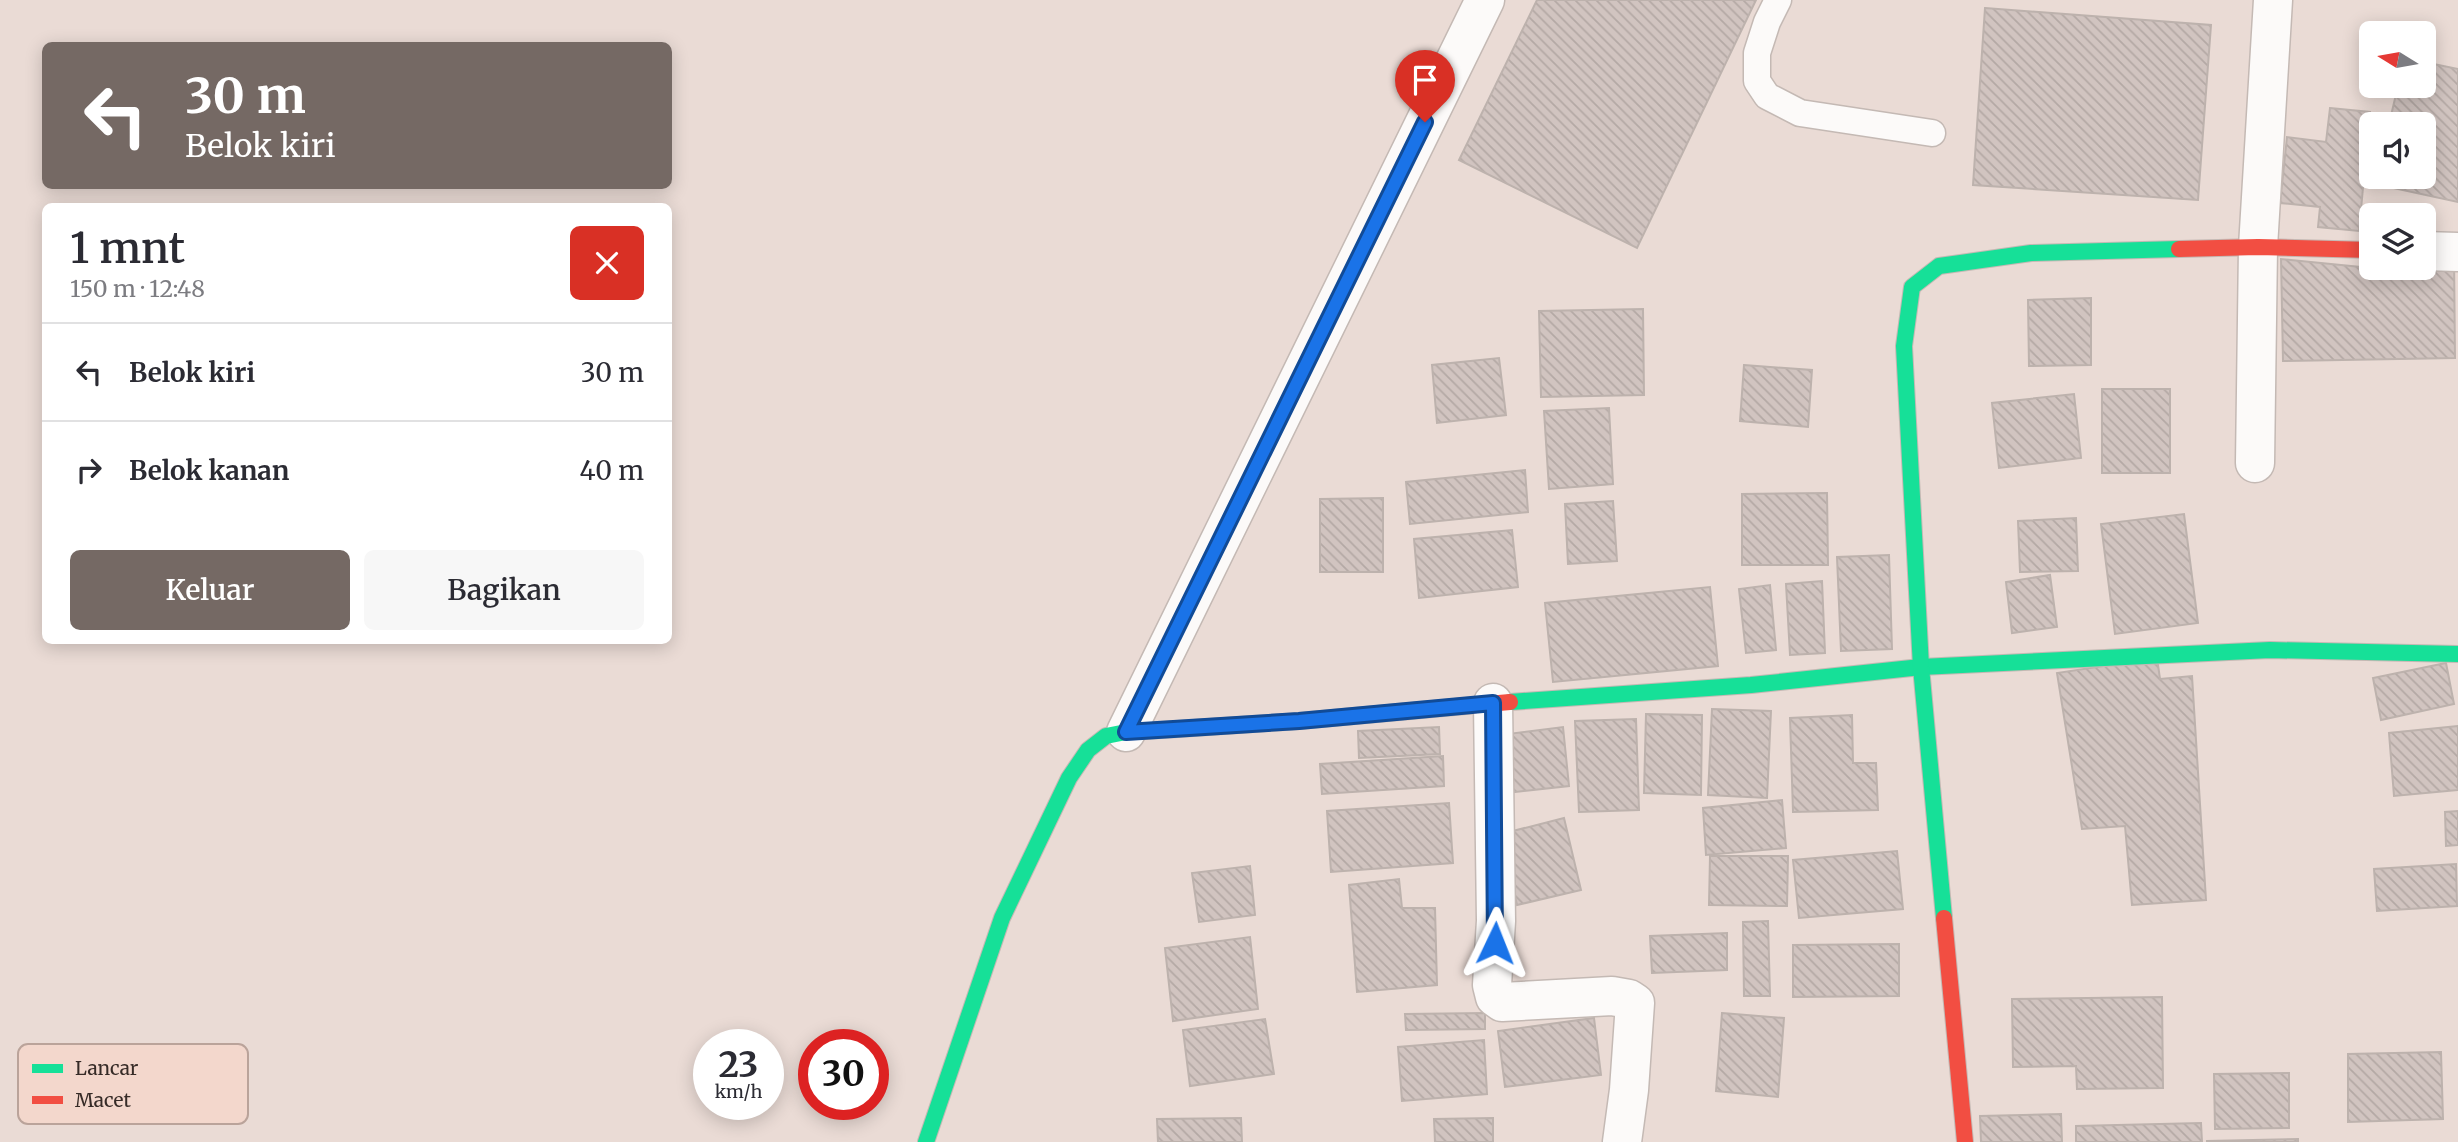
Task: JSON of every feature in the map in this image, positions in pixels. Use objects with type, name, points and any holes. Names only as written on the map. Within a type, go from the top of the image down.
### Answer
[{"type":"street","points":[[1126,732],[1485,0]]},
{"type":"street","points":[[2255,463],[2258,247],[2273,0]]},
{"type":"street","points":[[1965,1142],[1921,667],[1904,346],[1912,287],[1939,266],[2031,253],[2258,247],[2359,250]]},
{"type":"street","points":[[2436,251],[2458,252]]},
{"type":"street","points":[[926,1142],[1002,918],[1069,778],[1088,750],[1107,736],[1126,732],[1751,685],[1921,667],[2270,650],[2458,654]]},
{"type":"street","points":[[1493,703],[1496,922],[1492,985],[1494,994],[1502,1002],[1612,996],[1635,1003],[1629,1090],[1622,1142]]},
{"type":"lane","points":[[1778,0],[1767,22],[1757,53],[1757,81],[1767,96],[1800,113],[1932,133]]},
{"type":"building","points":[[1537,0],[1756,0],[1637,248],[1459,160]]},
{"type":"building","points":[[1985,8],[2211,25],[2198,200],[1973,185]]},
{"type":"building","points":[[2436,64],[2458,69],[2458,202],[2398,189],[2436,189],[2436,112],[2392,112],[2395,98],[2436,98]]},
{"type":"building","points":[[2330,108],[2370,112],[2359,112],[2359,189],[2363,189],[2362,203],[2359,203],[2359,231],[2318,227],[2320,207],[2280,203],[2287,137],[2326,142]]},
{"type":"building","points":[[2454,256],[2455,358],[2283,361],[2281,259],[2359,267],[2359,280],[2436,280],[2436,263]]},
{"type":"building","points":[[2091,298],[2091,365],[2029,366],[2028,300]]},
{"type":"building","points":[[1643,309],[1644,395],[1541,397],[1539,311]]},
{"type":"building","points":[[1499,358],[1506,415],[1437,423],[1432,365]]},
{"type":"building","points":[[1744,365],[1812,370],[1808,427],[1740,421]]},
{"type":"building","points":[[2102,389],[2170,389],[2170,473],[2102,473]]},
{"type":"building","points":[[2074,394],[2081,458],[1999,468],[1992,403]]},
{"type":"building","points":[[1609,408],[1613,484],[1549,489],[1544,411]]},
{"type":"building","points":[[1525,470],[1528,512],[1410,524],[1406,482]]},
{"type":"building","points":[[1827,493],[1828,565],[1742,565],[1742,494]]},
{"type":"building","points":[[1383,498],[1383,572],[1320,572],[1320,499]]},
{"type":"building","points":[[1613,501],[1617,561],[1568,564],[1565,504]]},
{"type":"building","points":[[2184,514],[2198,623],[2115,634],[2101,524]]},
{"type":"building","points":[[2076,518],[2078,571],[2020,572],[2018,521]]},
{"type":"building","points":[[1512,530],[1518,587],[1419,598],[1414,539]]},
{"type":"building","points":[[1889,555],[1892,649],[1841,651],[1837,557]]},
{"type":"building","points":[[2050,575],[2057,627],[2012,633],[2006,582]]},
{"type":"building","points":[[1822,581],[1825,653],[1790,655],[1786,584]]},
{"type":"building","points":[[1770,585],[1776,650],[1746,653],[1739,589]]},
{"type":"building","points":[[1710,587],[1718,666],[1553,682],[1545,603]]},
{"type":"building","points":[[2157,658],[2160,679],[2192,676],[2206,900],[2132,905],[2125,826],[2082,829],[2057,673]]},
{"type":"building","points":[[2446,663],[2454,704],[2381,720],[2373,678]]},
{"type":"building","points":[[1712,709],[1771,711],[1767,798],[1708,795]]},
{"type":"building","points":[[1646,714],[1702,715],[1701,795],[1644,793]]},
{"type":"building","points":[[1852,715],[1853,763],[1876,763],[1878,810],[1793,812],[1790,718]]},
{"type":"building","points":[[1636,719],[1639,810],[1579,812],[1575,721]]},
{"type":"building","points":[[2458,726],[2458,790],[2394,796],[2389,733]]},
{"type":"building","points":[[1439,727],[1440,754],[1359,758],[1358,731]]},
{"type":"building","points":[[1563,727],[1569,786],[1507,793],[1500,735]]},
{"type":"building","points":[[1443,756],[1444,786],[1322,794],[1320,764]]},
{"type":"building","points":[[1782,800],[1786,848],[1706,855],[1703,808]]},
{"type":"building","points":[[1449,803],[1453,863],[1331,872],[1327,811]]},
{"type":"building","points":[[2458,811],[2458,845],[2446,846],[2445,812]]},
{"type":"building","points":[[1564,818],[1581,890],[1517,905],[1501,834]]},
{"type":"building","points":[[1897,851],[1903,909],[1799,918],[1793,860]]},
{"type":"building","points":[[1710,856],[1788,856],[1787,906],[1709,905]]},
{"type":"building","points":[[2456,864],[2457,906],[2377,911],[2374,869]]},
{"type":"building","points":[[1250,866],[1255,915],[1199,922],[1192,873]]},
{"type":"building","points":[[1399,879],[1402,908],[1435,908],[1437,985],[1357,992],[1349,885]]},
{"type":"building","points":[[1768,921],[1770,996],[1744,996],[1743,922]]},
{"type":"building","points":[[1727,933],[1727,970],[1652,973],[1650,936]]},
{"type":"building","points":[[1250,937],[1258,1009],[1173,1021],[1165,948]]},
{"type":"building","points":[[1899,944],[1899,996],[1793,997],[1793,945]]},
{"type":"building","points":[[2162,997],[2163,1088],[2077,1089],[2076,1066],[2013,1067],[2012,999]]},
{"type":"building","points":[[1485,1013],[1485,1029],[1406,1030],[1405,1014]]},
{"type":"building","points":[[1722,1013],[1784,1018],[1778,1097],[1716,1091]]},
{"type":"building","points":[[1594,1018],[1601,1075],[1505,1087],[1498,1031]]},
{"type":"building","points":[[1265,1019],[1274,1074],[1190,1086],[1183,1030]]},
{"type":"building","points":[[1484,1040],[1487,1094],[1402,1101],[1398,1047]]},
{"type":"building","points":[[2441,1052],[2443,1119],[2348,1122],[2348,1054]]},
{"type":"building","points":[[2289,1073],[2289,1128],[2215,1129],[2214,1074]]},
{"type":"building","points":[[2061,1114],[2062,1142],[1981,1142],[1980,1116]]},
{"type":"building","points":[[1241,1118],[1242,1142],[1158,1142],[1157,1119]]},
{"type":"building","points":[[1493,1118],[1493,1142],[1435,1142],[1434,1119]]},
{"type":"building","points":[[2201,1123],[2202,1142],[2076,1142],[2076,1126]]},
{"type":"building","points":[[2298,1139],[2298,1142],[2207,1142],[2207,1141]]},
{"type":"traffic: fast","points":[[1944,918],[1921,667],[1904,346],[1912,287],[1939,266],[2031,253],[2179,249]]},
{"type":"traffic: fast","points":[[1510,702],[1751,685],[1921,667],[2270,650],[2458,654]]},
{"type":"traffic: fast","points":[[926,1142],[1002,918],[1069,778],[1088,750],[1106,736],[1178,729]]},
{"type":"traffic: jam","points":[[2179,249],[2258,247],[2359,250]]},
{"type":"traffic: jam","points":[[1178,729],[1510,702]]},
{"type":"traffic: jam","points":[[1944,918],[1965,1142]]},
{"type":"route","points":[[1425,122],[1126,732],[1299,721],[1493,703],[1495,943]]}]
